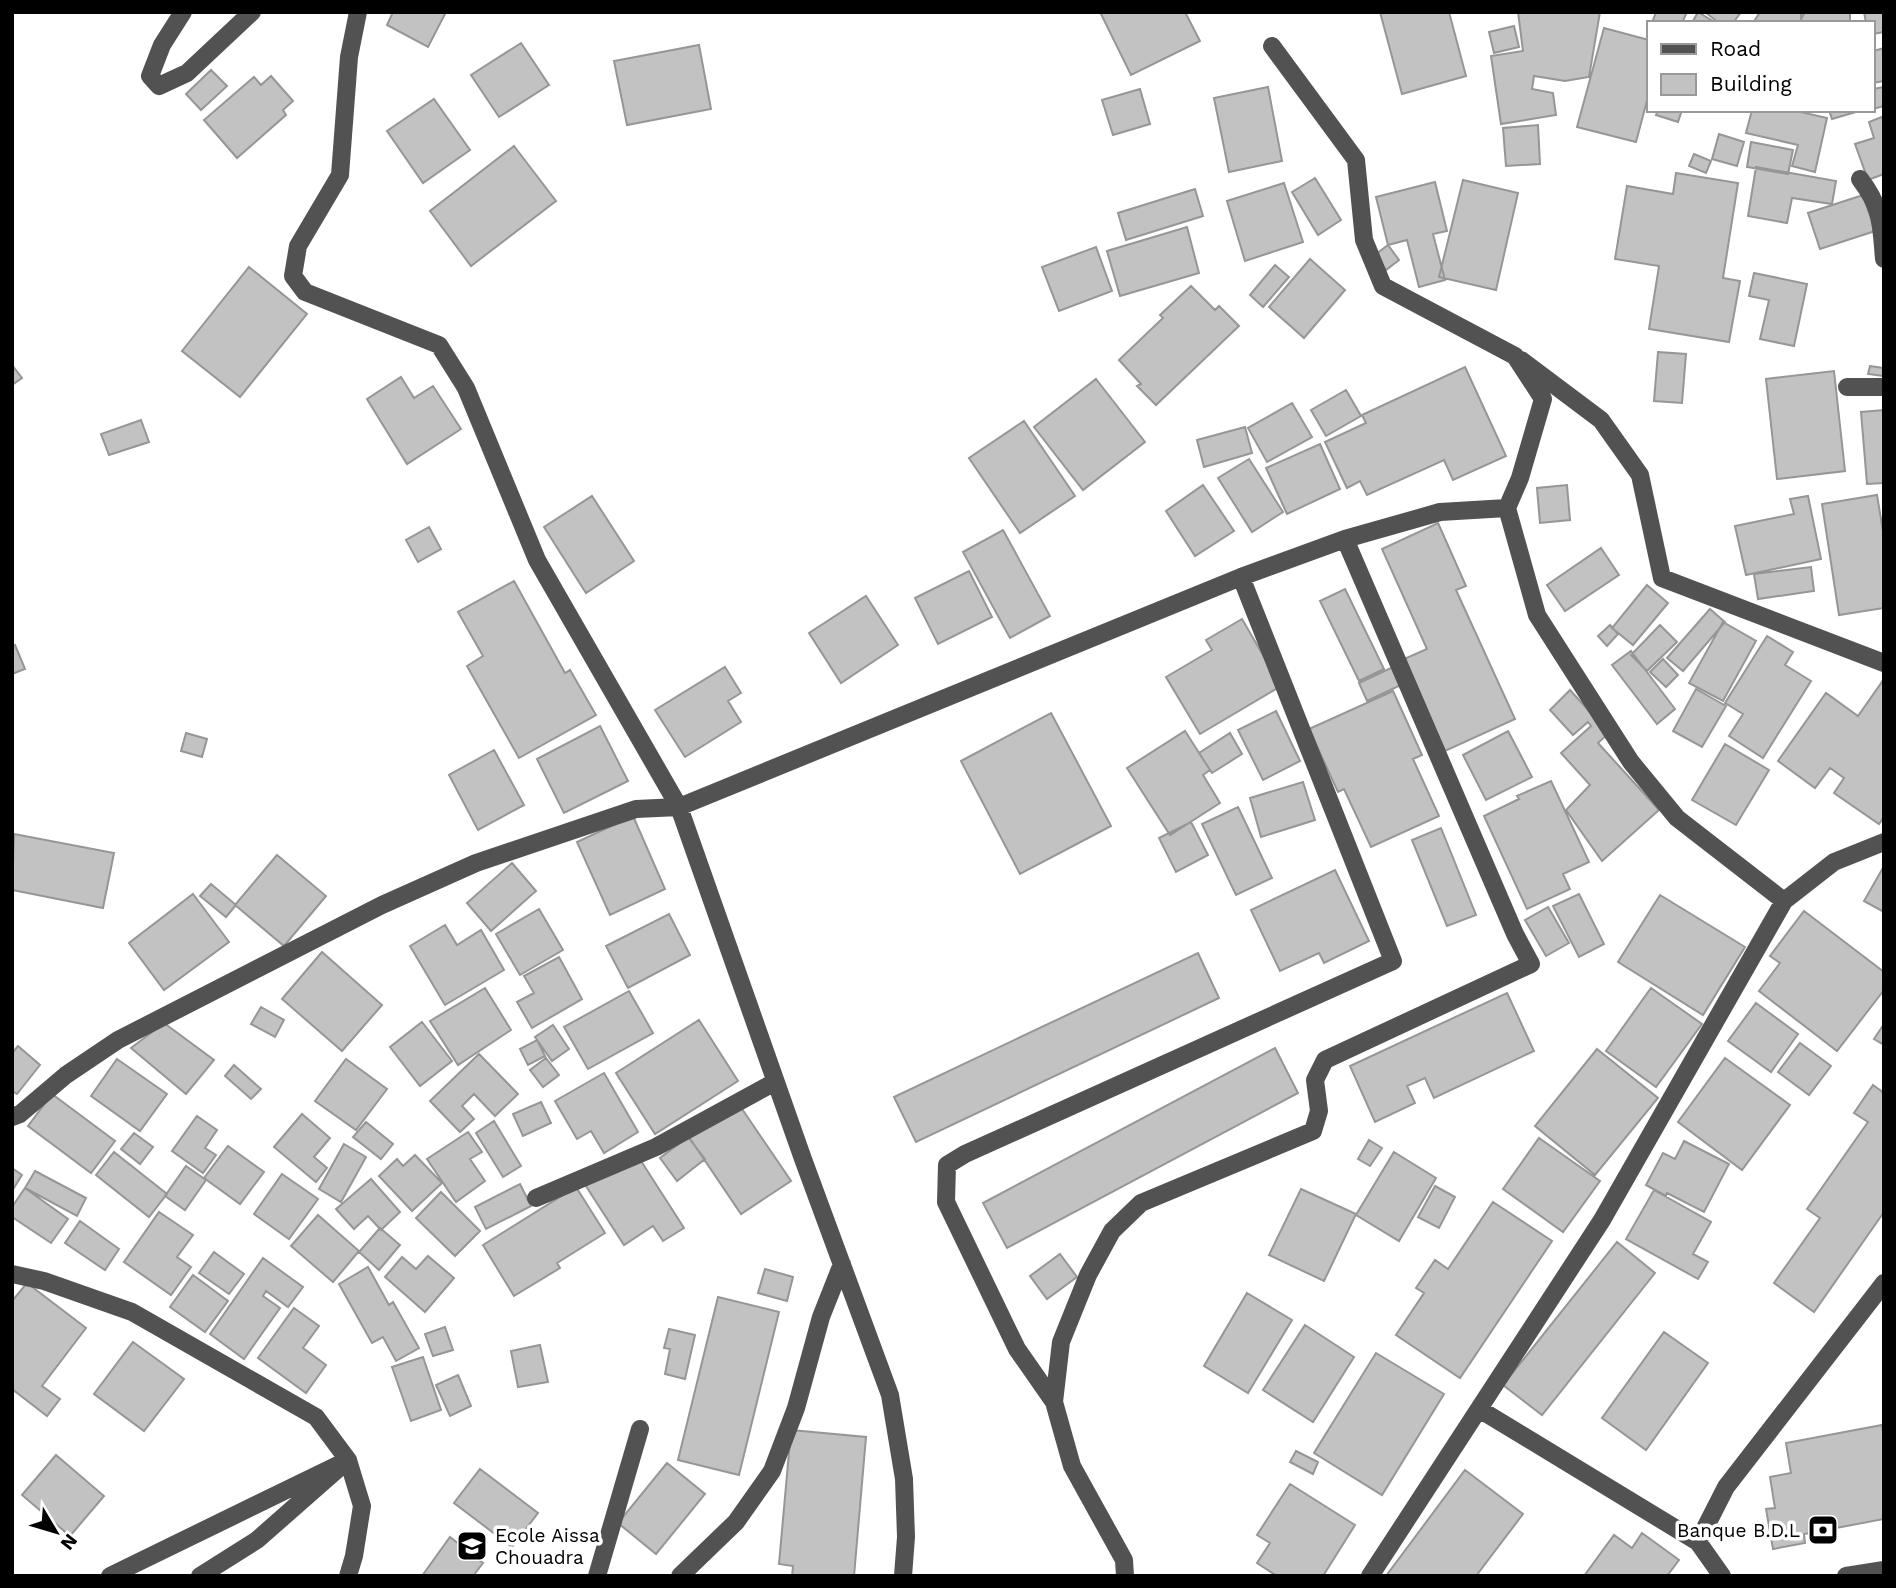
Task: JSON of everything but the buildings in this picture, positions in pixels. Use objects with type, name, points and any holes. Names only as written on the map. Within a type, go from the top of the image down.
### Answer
[{"type":"street","points":[[183,12],[162,45],[150,76],[159,86],[187,73],[252,12]]},
{"type":"street","points":[[358,12],[349,57],[340,175],[298,246],[293,276],[305,292],[439,345],[466,388],[537,560],[679,807],[775,1082],[890,1395],[904,1479],[906,1537],[903,1576]]},
{"type":"street","points":[[1272,46],[1356,160],[1364,240],[1383,286],[1515,356],[1601,420],[1640,475],[1662,578],[1884,663]]},
{"type":"street","points":[[1860,178],[1875,199],[1882,225],[1884,259]]},
{"type":"street","points":[[1515,356],[1543,399],[1520,478],[1507,508],[1537,615],[1631,762],[1677,818],[1784,901]]},
{"type":"street","points":[[1847,387],[1884,387]]},
{"type":"street","points":[[12,1116],[20,1114],[66,1075],[118,1040],[382,905],[476,863],[636,809],[679,807],[1241,577],[1345,539],[1440,513],[1507,508]]},
{"type":"street","points":[[1054,1402],[1061,1342],[1088,1275],[1112,1231],[1141,1203],[1313,1131],[1319,1111],[1315,1080],[1325,1060],[1531,964],[1515,934],[1345,539]]},
{"type":"street","points":[[1125,1576],[1124,1560],[1072,1466],[1054,1402],[1017,1349],[946,1202],[947,1164],[965,1153],[1393,961],[1241,577]]},
{"type":"street","points":[[1370,1576],[1602,1220],[1784,901],[1834,862],[1884,842]]},
{"type":"street","points":[[536,1198],[656,1147],[775,1082]]},
{"type":"street","points":[[680,1576],[736,1522],[772,1471],[796,1408],[821,1317],[842,1264]]},
{"type":"street","points":[[12,1274],[44,1281],[132,1312],[316,1417],[348,1460],[362,1506],[348,1576]]},
{"type":"street","points":[[1698,1542],[1726,1487],[1884,1283]]},
{"type":"street","points":[[1479,1409],[1698,1542],[1722,1576]]},
{"type":"street","points":[[597,1576],[640,1429]]},
{"type":"street","points":[[110,1576],[348,1460]]},
{"type":"street","points":[[200,1576],[257,1540],[348,1460]]},
{"type":"street","points":[[1846,1576],[1884,1570]]},
{"type":"place","name":"Banque B.D.L","points":[[1823,1530]]},
{"type":"place","name":"Ecole Aissa Chouadra","points":[[472,1546]]}]
